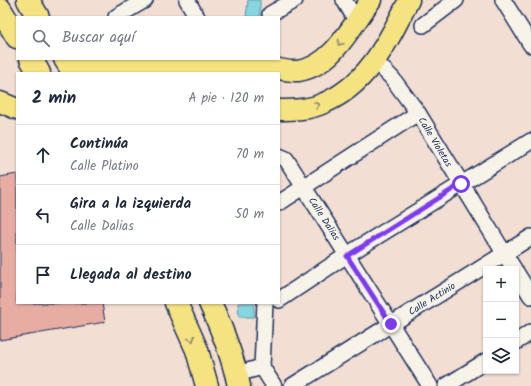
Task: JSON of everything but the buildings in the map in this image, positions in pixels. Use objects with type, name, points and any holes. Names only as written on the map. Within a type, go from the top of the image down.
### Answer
[{"type":"highway","points":[[28,0],[37,16]]},
{"type":"highway","points":[[0,8],[16,34]]},
{"type":"highway","points":[[32,60],[38,72]]},
{"type":"highway","points":[[176,304],[197,350],[207,386]]},
{"type":"highway","points":[[214,306],[238,380]]},
{"type":"main road","points":[[69,66],[160,69],[219,61],[259,64],[289,71],[299,70],[319,63],[332,52],[345,38],[371,0]]},
{"type":"main road","points":[[280,110],[317,106],[331,100],[357,81],[375,62],[391,36],[409,0]]},
{"type":"main road","points":[[0,102],[16,109]]},
{"type":"street","points":[[118,16],[144,0]]},
{"type":"street","points":[[187,0],[196,16]]},
{"type":"street","points":[[269,10],[295,0]]},
{"type":"street","points":[[344,0],[356,20]]},
{"type":"street","points":[[424,25],[456,0]]},
{"type":"street","points":[[503,0],[531,45]]},
{"type":"street","name":"Calle Violetas","points":[[375,62],[392,78],[418,113],[512,266]]},
{"type":"street","points":[[280,202],[418,113]]},
{"type":"street","points":[[280,299],[531,141]]},
{"type":"street","name":"Calle Dalias","points":[[280,156],[286,159],[430,386]]},
{"type":"street","name":"Calle Actinio","points":[[292,386],[531,237]]},
{"type":"street","points":[[519,277],[531,296]]},
{"type":"street","points":[[265,304],[262,367],[274,386]]},
{"type":"street","points":[[519,340],[531,332]]},
{"type":"street","points":[[446,386],[483,363]]},
{"type":"street","points":[[238,380],[262,367]]},
{"type":"water","points":[[248,0],[260,0],[260,16],[246,16]]},
{"type":"water","points":[[238,304],[254,304],[254,317],[239,317]]},
{"type":"route","points":[[391,324],[347,256],[461,184]]}]
